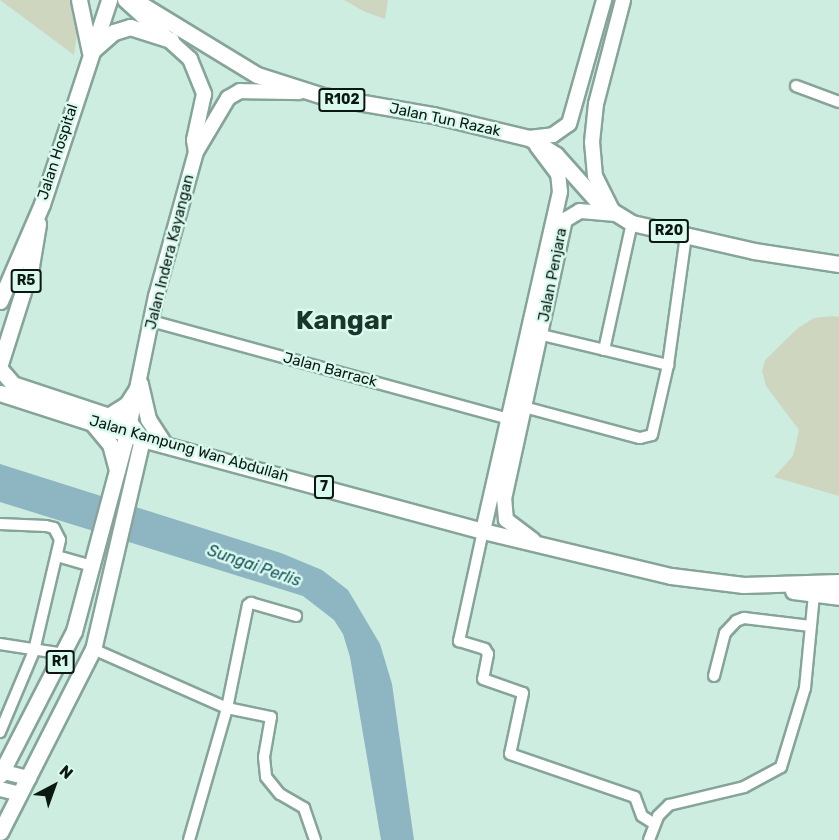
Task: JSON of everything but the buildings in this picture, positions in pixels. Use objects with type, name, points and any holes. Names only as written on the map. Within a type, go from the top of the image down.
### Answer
[{"type":"main road","points":[[79,0],[90,52],[114,32],[130,27],[171,40]]},
{"type":"main road","name":"Jalan Hospital","points":[[0,301],[42,204],[90,52],[109,0]]},
{"type":"main road","name":"Jalan Tun Razak","points":[[134,0],[234,63],[308,92],[433,115],[529,138]]},
{"type":"main road","points":[[151,0],[170,22]]},
{"type":"main road","name":"R20","points":[[529,138],[556,155],[587,191],[614,214],[632,223],[754,251],[839,264]]},
{"type":"main road","name":"R5","points":[[42,204],[31,266],[0,362],[12,384],[108,416]]},
{"type":"main road","points":[[133,432],[108,416],[127,404],[140,384]]},
{"type":"main road","points":[[140,384],[147,419],[165,445]]},
{"type":"main road","name":"Jalan Kampung Wan Abdullah","points":[[2,393],[90,422],[133,432],[165,445],[483,531]]},
{"type":"main road","points":[[90,422],[110,444],[116,478]]},
{"type":"main road","name":"R1","points":[[1,773],[64,654],[116,478],[133,432]]},
{"type":"main road","name":"R1","points":[[0,832],[93,649],[131,489],[133,432]]},
{"type":"main road","name":"7","points":[[483,531],[699,581],[760,586],[839,597]]},
{"type":"main road","points":[[760,586],[839,582]]},
{"type":"street","points":[[125,0],[190,59],[204,94],[194,140],[196,152]]},
{"type":"street","points":[[529,138],[553,135],[569,124],[604,0]]},
{"type":"street","points":[[614,214],[595,176],[592,142],[596,104],[623,0]]},
{"type":"street","points":[[796,86],[839,102]]},
{"type":"street","points":[[196,152],[221,107],[240,91],[308,92]]},
{"type":"street","name":"Jalan Penjara","points":[[483,531],[560,192],[558,174],[529,138]]},
{"type":"street","name":"Jalan Indera Kayangan","points":[[133,432],[151,321],[196,152]]},
{"type":"street","name":"Jalan Penjara","points":[[543,545],[513,528],[506,520],[504,510],[524,406],[542,335],[565,220],[580,211],[614,214]]},
{"type":"street","points":[[604,350],[632,223]]},
{"type":"street","points":[[524,406],[647,437],[656,425],[668,365],[686,235]]},
{"type":"street","name":"Jalan Barrack","points":[[151,321],[509,419]]},
{"type":"street","points":[[542,335],[668,365]]},
{"type":"street","points":[[0,524],[54,528],[60,540],[34,651],[0,732]]},
{"type":"street","points":[[483,531],[459,641],[485,649],[488,654],[483,679],[523,693],[510,754],[635,797],[642,816],[655,824]]},
{"type":"street","points":[[57,556],[91,566]]},
{"type":"street","points":[[649,840],[655,824],[669,805],[744,788],[781,767],[805,688],[814,594]]},
{"type":"street","points":[[189,840],[227,708],[248,605],[251,603],[296,616]]},
{"type":"street","points":[[714,676],[724,633],[736,621],[744,618],[811,626]]},
{"type":"street","points":[[0,644],[64,654]]},
{"type":"street","points":[[93,649],[227,708],[271,717],[264,757],[267,777],[280,794],[304,808],[315,840]]},
{"type":"street","points":[[1,773],[29,778]]},
{"type":"street","points":[[0,789],[20,794]]},
{"type":"green space","points":[[0,0],[71,0],[77,34],[74,55]]},
{"type":"green space","points":[[344,0],[388,0],[385,19],[365,12]]},
{"type":"green space","points":[[839,317],[839,496],[774,477],[793,456],[799,430],[766,386],[762,371],[765,360],[798,328],[814,318]]},
{"type":"water","name":"Sungai Perlis","points":[[0,464],[281,553],[322,570],[348,590],[380,644],[392,684],[414,840],[381,840],[350,657],[343,634],[334,620],[303,596],[0,502]]},
{"type":"district","name":"Kangar","points":[[344,321]]}]
